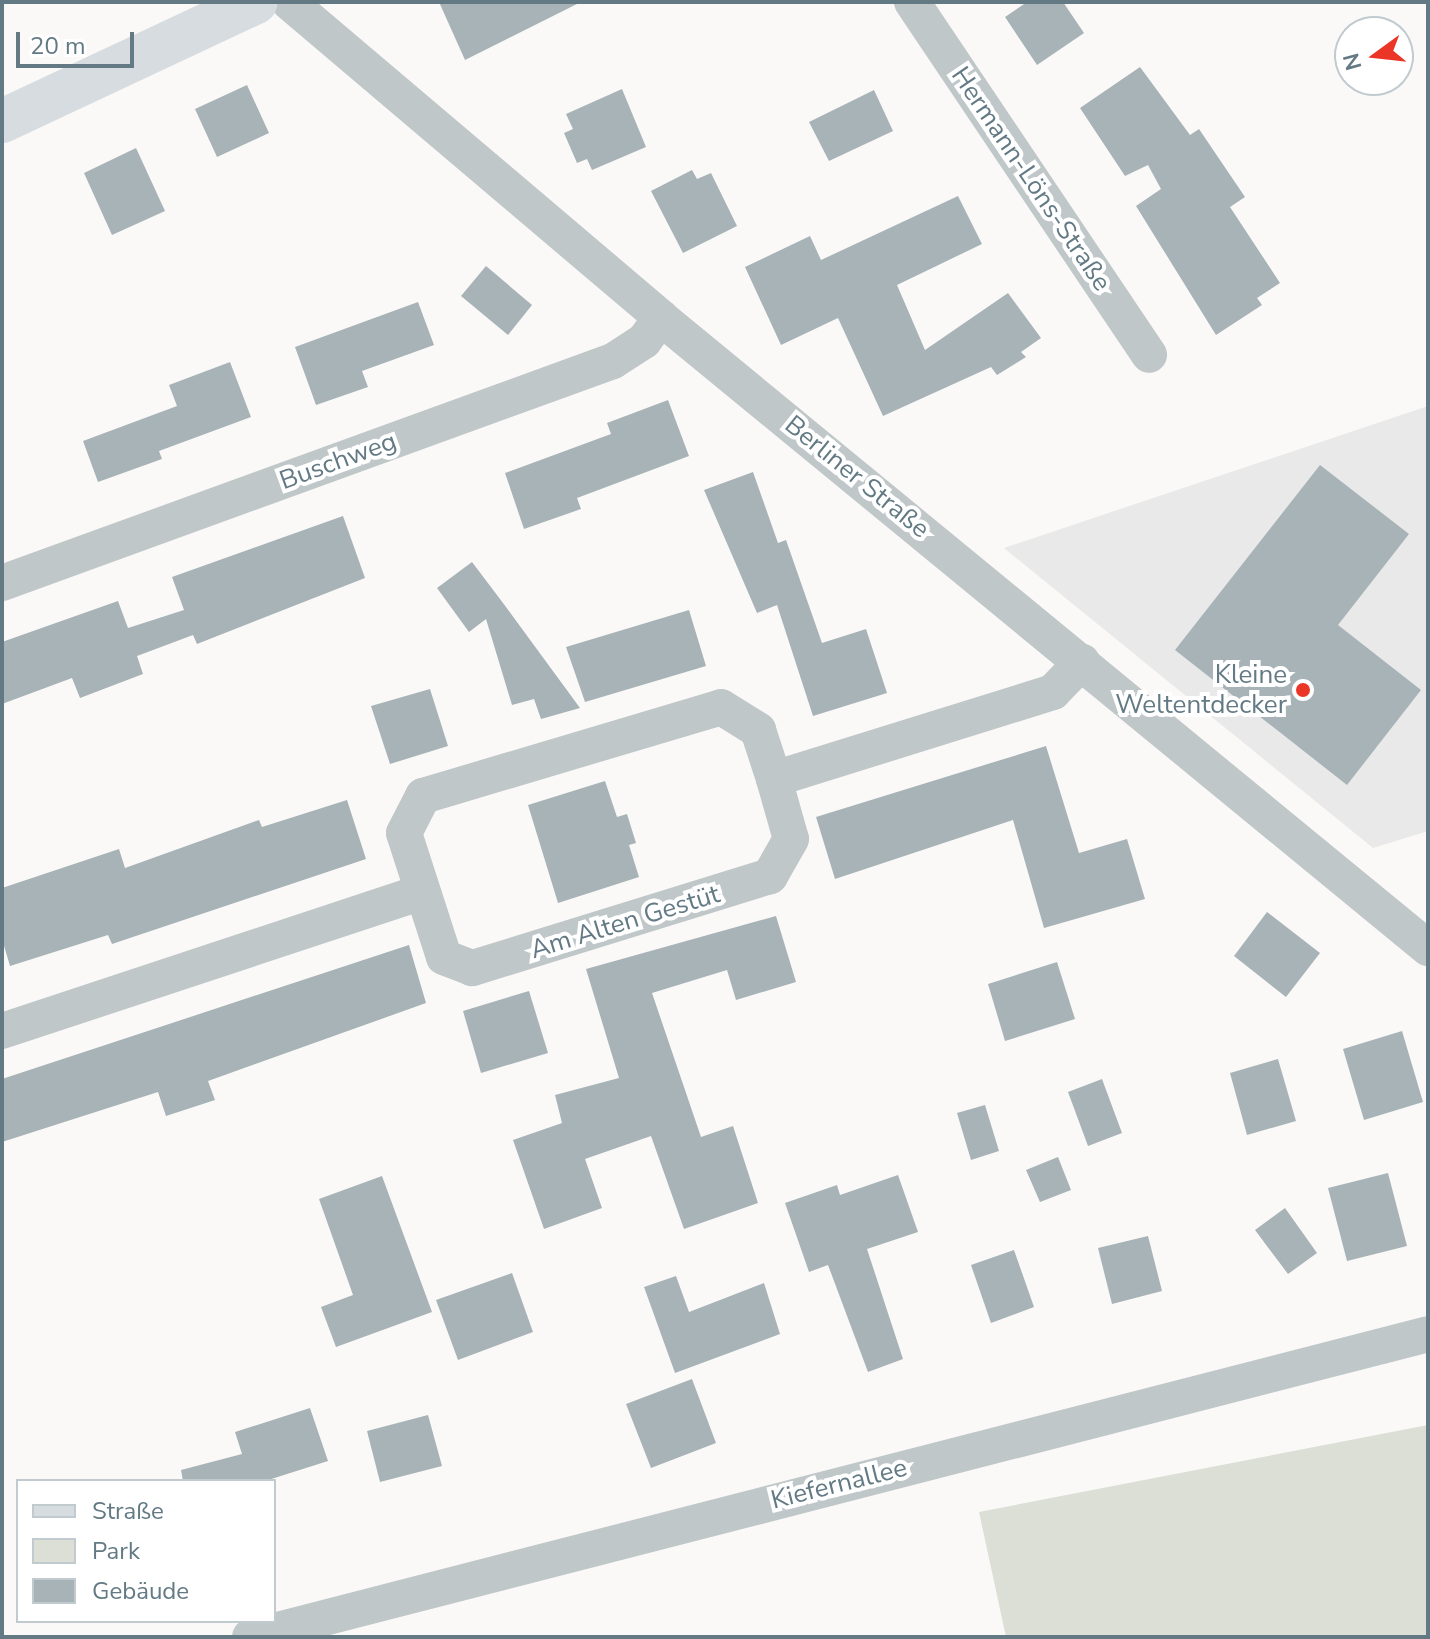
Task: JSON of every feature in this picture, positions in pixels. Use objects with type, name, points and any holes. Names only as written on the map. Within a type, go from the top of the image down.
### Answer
[{"type":"street","points":[[2,121],[256,2]]},
{"type":"street","name":"Berliner Straße","points":[[289,2],[661,318],[1428,948]]},
{"type":"street","name":"Hermann-Löns-Straße","points":[[912,2],[1149,355]]},
{"type":"street","name":"Buschweg","points":[[2,583],[613,361],[644,341],[661,318]]},
{"type":"street","points":[[774,779],[1053,692],[1082,662]]},
{"type":"street","name":"Am Alten Gestüt","points":[[721,707],[758,730],[774,779],[791,839],[770,876],[472,968],[444,957],[404,833],[423,796],[721,707]]},
{"type":"street","points":[[2,1031],[423,892]]},
{"type":"street","name":"Kiefernallee","points":[[250,1637],[1428,1334]]},
{"type":"shaded area","name":"Kleine Weltentdecker","points":[[1428,406],[1428,831],[1373,848],[1004,548]]},
{"type":"green space","points":[[1428,1425],[1428,1637],[1006,1637],[979,1512]]},
{"type":"building","points":[[439,2],[581,2],[465,60]]},
{"type":"building","points":[[1027,2],[1063,2],[1084,33],[1037,65],[1005,17]]},
{"type":"building","points":[[1140,67],[1190,135],[1199,129],[1245,197],[1230,207],[1280,283],[1257,298],[1262,305],[1216,335],[1136,206],[1161,189],[1148,165],[1125,176],[1080,108]]},
{"type":"building","points":[[247,85],[269,133],[217,157],[195,109]]},
{"type":"building","points":[[622,89],[646,147],[592,170],[587,159],[577,163],[564,133],[573,129],[566,114]]},
{"type":"building","points":[[874,90],[893,131],[829,161],[809,122]]},
{"type":"building","points":[[136,148],[165,211],[112,235],[84,173]]},
{"type":"building","points":[[692,170],[697,179],[711,173],[737,226],[683,253],[651,191]]},
{"type":"building","points":[[958,196],[982,244],[897,285],[925,350],[1008,293],[1041,338],[1021,352],[1026,357],[997,375],[991,367],[883,416],[838,318],[781,345],[745,267],[810,236],[821,260]]},
{"type":"building","points":[[486,266],[532,305],[508,335],[461,296]]},
{"type":"building","points":[[418,302],[434,345],[362,371],[368,387],[316,405],[295,347]]},
{"type":"building","points":[[230,362],[251,417],[159,451],[162,459],[98,482],[83,441],[177,406],[169,385]]},
{"type":"building","points":[[668,400],[689,456],[577,498],[581,509],[524,529],[505,473],[611,434],[607,423]]},
{"type":"building","name":"Kleine Weltentdecker","points":[[1320,465],[1409,534],[1338,625],[1421,690],[1347,785],[1175,650]]},
{"type":"building","points":[[753,472],[778,543],[786,540],[822,643],[866,629],[887,693],[813,716],[777,605],[757,613],[704,490]]},
{"type":"building","points":[[343,516],[365,578],[197,644],[193,635],[137,656],[143,674],[80,698],[72,678],[2,704],[2,642],[118,601],[128,628],[184,610],[172,577]]},
{"type":"building","points":[[472,562],[580,708],[541,719],[534,699],[512,705],[486,619],[469,632],[437,588]]},
{"type":"building","points":[[689,610],[706,666],[585,702],[566,647]]},
{"type":"building","points":[[430,689],[448,746],[390,764],[371,706]]},
{"type":"building","points":[[1046,746],[1079,853],[1127,839],[1145,899],[1044,928],[1013,820],[835,879],[816,817]]},
{"type":"building","points":[[605,781],[617,817],[627,814],[636,843],[629,845],[639,877],[558,903],[528,805]]},
{"type":"building","points":[[347,800],[366,859],[112,944],[108,935],[10,966],[2,939],[2,888],[119,849],[125,868],[259,820],[262,827]]},
{"type":"building","points":[[1267,912],[1320,953],[1286,997],[1234,956]]},
{"type":"building","points":[[776,916],[796,982],[736,1000],[727,970],[652,993],[701,1137],[733,1126],[758,1203],[684,1229],[651,1136],[585,1159],[602,1208],[544,1229],[513,1140],[562,1123],[555,1095],[619,1078],[586,969]]},
{"type":"building","points":[[409,945],[426,1003],[208,1081],[215,1100],[166,1116],[158,1092],[2,1142],[2,1079]]},
{"type":"building","points":[[1057,962],[1075,1019],[1005,1041],[988,984]]},
{"type":"building","points":[[529,991],[548,1053],[481,1073],[463,1011]]},
{"type":"building","points":[[1402,1031],[1423,1102],[1364,1120],[1343,1049]]},
{"type":"building","points":[[1278,1059],[1296,1121],[1247,1135],[1230,1073]]},
{"type":"building","points":[[1102,1079],[1122,1133],[1088,1146],[1068,1092]]},
{"type":"building","points":[[985,1105],[999,1151],[971,1160],[957,1113]]},
{"type":"building","points":[[1058,1157],[1071,1190],[1040,1202],[1026,1170]]},
{"type":"building","points":[[1388,1173],[1407,1246],[1347,1261],[1328,1188]]},
{"type":"building","points":[[898,1175],[918,1232],[867,1249],[903,1359],[868,1372],[828,1265],[809,1272],[785,1203],[837,1185],[840,1195]]},
{"type":"building","points":[[382,1176],[432,1312],[336,1347],[321,1307],[353,1295],[319,1199]]},
{"type":"building","points":[[1285,1208],[1317,1253],[1288,1274],[1255,1230]]},
{"type":"building","points":[[1148,1236],[1162,1291],[1112,1304],[1098,1248]]},
{"type":"building","points":[[1014,1250],[1034,1307],[991,1323],[971,1265]]},
{"type":"building","points":[[512,1273],[533,1332],[458,1360],[436,1300]]},
{"type":"building","points":[[676,1276],[689,1312],[764,1283],[780,1334],[675,1373],[644,1287]]},
{"type":"building","points":[[692,1379],[716,1443],[651,1468],[626,1404]]},
{"type":"building","points":[[310,1408],[328,1461],[271,1479],[183,1479],[181,1470],[242,1454],[235,1432]]},
{"type":"building","points":[[428,1415],[442,1466],[380,1482],[367,1431]]},
{"type":"place","name":"Kleine Weltentdecker","points":[[1303,690]]}]
